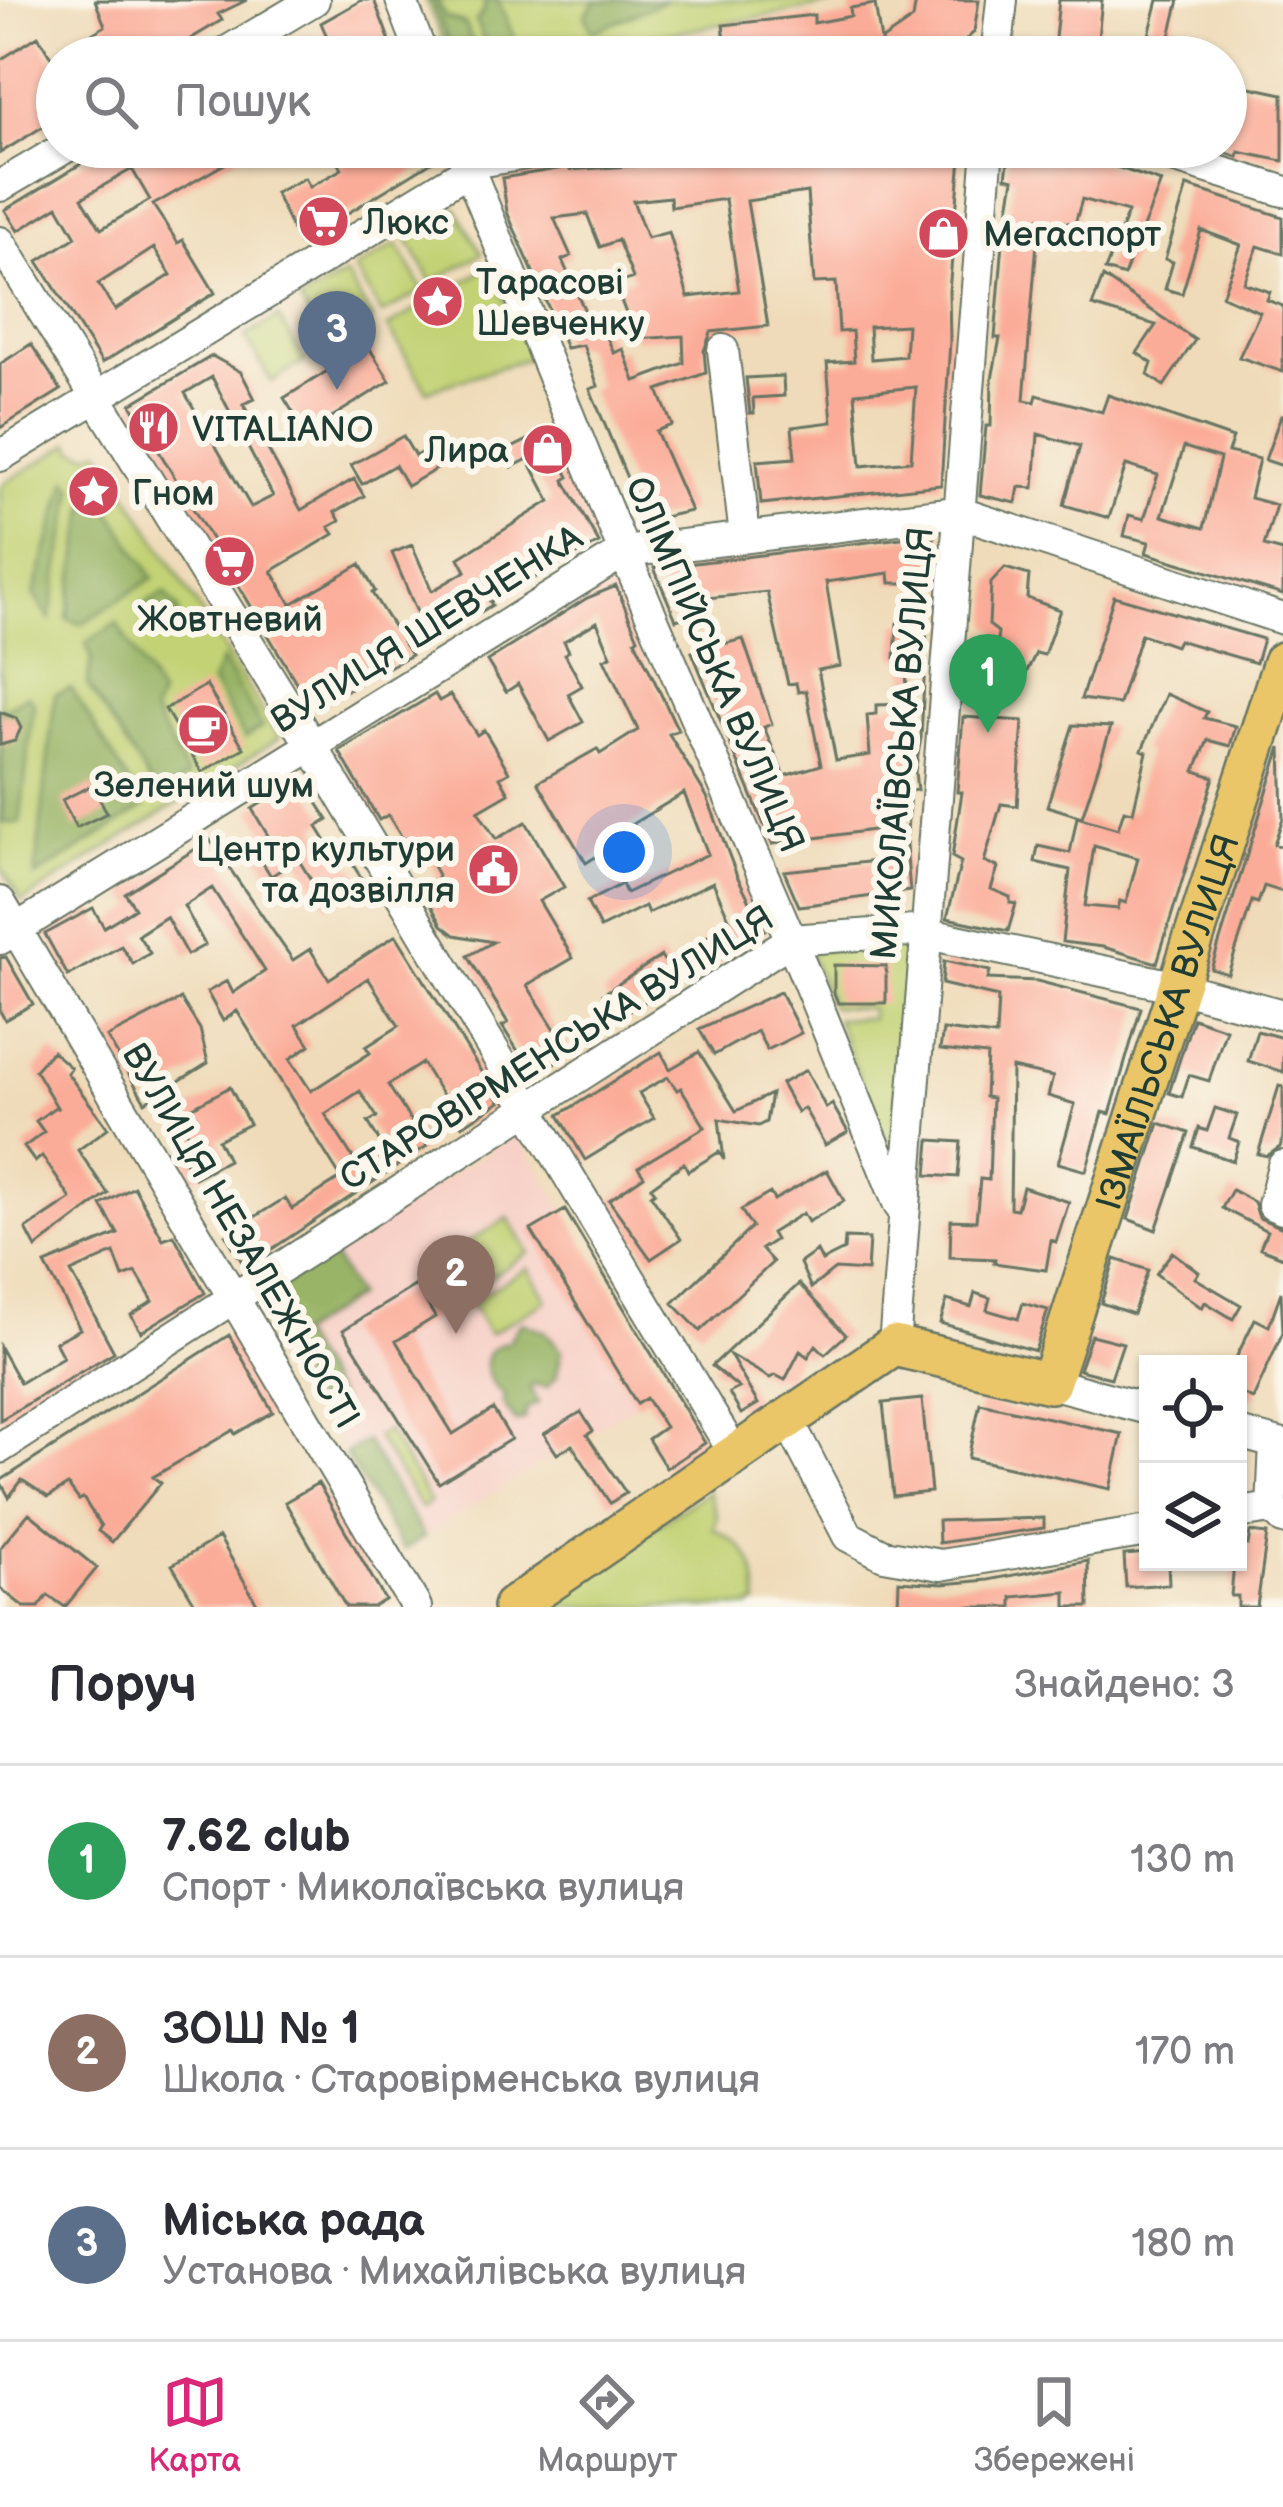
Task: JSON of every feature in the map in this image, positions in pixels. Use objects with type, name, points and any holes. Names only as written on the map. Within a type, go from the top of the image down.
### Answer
[{"type":"main road","name":"ІЗМАЇЛЬСЬКА ВУЛИЦЯ","points":[[1050,1383],[1283,662]]},
{"type":"main road","points":[[513,1607],[894,1346],[1050,1383]]},
{"type":"street","points":[[253,36],[314,0]]},
{"type":"street","points":[[401,0],[415,36]]},
{"type":"street","points":[[998,36],[1002,0]]},
{"type":"street","points":[[0,186],[36,165]]},
{"type":"street","points":[[0,456],[98,398],[450,168]]},
{"type":"street","name":"ОЛІМПІЙСЬКА ВУЛИЦЯ","points":[[469,168],[624,552],[902,1211]]},
{"type":"street","name":"МИКОЛАЇВСЬКА ВУЛИЦЯ","points":[[894,1346],[986,168]]},
{"type":"street","points":[[1209,168],[1283,190]]},
{"type":"street","points":[[0,242],[313,746],[736,1456]]},
{"type":"street","points":[[722,350],[745,536]]},
{"type":"street","name":"ВУЛИЦЯ ШЕВЧЕНКА","points":[[8,933],[624,552],[960,514],[1283,619]]},
{"type":"street","name":"ВУЛИЦЯ НЕЗАЛЕЖНОСТІ","points":[[0,902],[8,933],[416,1607]]},
{"type":"street","name":"СТАРОВІРМЕНСЬКА ВУЛИЦЯ","points":[[0,1448],[791,940],[914,932],[1178,987],[1283,1015]]},
{"type":"street","points":[[1283,1166],[1273,1205],[1283,1209]]},
{"type":"street","points":[[1050,1383],[1139,1407]]},
{"type":"street","points":[[787,1418],[848,1536],[884,1555],[941,1564],[1139,1533]]},
{"type":"street","points":[[1247,1435],[1279,1444],[1278,1514],[1247,1513]]},
{"type":"shaded area","points":[[518,1133],[668,1384],[403,1550],[254,1301]]},
{"type":"green space","points":[[426,0],[853,0],[657,36],[441,36]]},
{"type":"green space","points":[[431,0],[437,0],[445,17],[465,24],[470,36],[446,36]]},
{"type":"green space","points":[[485,0],[498,0],[513,36],[482,36],[476,21]]},
{"type":"green space","points":[[597,0],[666,0],[593,32],[585,15]]},
{"type":"green space","points":[[456,208],[482,254],[432,282],[406,236]]},
{"type":"green space","points":[[397,244],[423,290],[382,314],[355,269]]},
{"type":"green space","points":[[490,266],[531,357],[427,391],[388,327],[425,304],[433,319],[452,308],[445,293]]},
{"type":"green space","points":[[346,275],[373,320],[328,347],[300,301]]},
{"type":"green space","points":[[278,317],[305,361],[272,382],[245,337]]},
{"type":"green space","points":[[71,443],[75,450],[90,454],[100,449],[279,738],[22,902],[0,866],[0,486]]},
{"type":"green space","points":[[67,480],[74,488],[50,620],[34,594]]},
{"type":"green space","points":[[91,480],[153,578],[81,624],[67,619]]},
{"type":"green space","points":[[165,593],[178,609],[179,627],[168,636],[154,631],[140,607]]},
{"type":"green space","points":[[117,623],[160,696],[153,712],[188,777],[158,795],[87,684],[92,659],[86,643]]},
{"type":"green space","points":[[222,660],[262,727],[245,738],[212,683]]},
{"type":"green space","points":[[71,688],[144,807],[35,877],[55,694]]},
{"type":"green space","points":[[28,695],[34,704],[20,823],[3,823],[0,712]]},
{"type":"green space","points":[[909,946],[893,1161],[836,1019],[871,1018],[871,1008],[832,1007],[808,950]]},
{"type":"green space","points":[[508,1218],[529,1253],[460,1295],[438,1260]]},
{"type":"green space","points":[[331,1253],[356,1296],[298,1334],[347,1414],[329,1426],[268,1324],[288,1311],[274,1289]]},
{"type":"green space","points":[[528,1268],[547,1300],[489,1334],[470,1302]]},
{"type":"green space","points":[[521,1322],[545,1331],[562,1351],[556,1377],[547,1387],[532,1384],[538,1403],[516,1422],[486,1365],[491,1351],[508,1342]]},
{"type":"green space","points":[[387,1431],[430,1502],[421,1508],[376,1437]]},
{"type":"green space","points":[[366,1441],[424,1537],[403,1550],[345,1454]]},
{"type":"green space","points":[[708,1491],[717,1516],[713,1529],[735,1542],[753,1567],[757,1603],[750,1607],[534,1607]]},
{"type":"building","points":[[95,0],[247,0],[218,14],[222,20],[195,36],[89,36],[105,26]]},
{"type":"building","points":[[362,0],[374,0],[388,36],[327,36],[321,23]]},
{"type":"building","points":[[916,0],[979,0],[970,36],[888,36],[913,19]]},
{"type":"building","points":[[1059,0],[1102,0],[1098,36],[1055,36]]},
{"type":"building","points":[[1158,0],[1179,0],[1170,36],[1149,36]]},
{"type":"building","points":[[875,4],[880,36],[724,36],[723,25],[814,15],[814,23],[851,16],[850,8]]},
{"type":"building","points":[[36,37],[36,131],[0,153],[0,60]]},
{"type":"building","points":[[1247,86],[1283,94],[1283,161],[1247,154]]},
{"type":"building","points":[[74,168],[217,168],[153,205],[178,243],[183,240],[215,293],[102,363],[38,261],[76,237],[58,206],[18,231],[5,210]],"holes":[[[132,169],[150,200],[101,229],[82,198]],[[154,248],[171,275],[115,310],[98,284]]]},
{"type":"building","points":[[422,168],[299,243],[275,193],[305,178],[310,187],[342,169]]},
{"type":"building","points":[[960,168],[949,291],[941,485],[761,504],[757,461],[795,458],[792,427],[832,422],[827,363],[854,361],[852,331],[839,332],[836,282],[814,283],[807,192],[747,201],[768,326],[711,332],[704,351],[706,373],[658,390],[672,425],[656,431],[691,511],[645,521],[590,389],[598,386],[583,345],[566,348],[507,212],[502,178],[570,170]],"holes":[[[670,197],[671,207],[725,199],[739,291],[688,297],[669,232],[647,238],[633,201]],[[587,214],[600,247],[618,240],[633,278],[615,285],[636,339],[683,336],[684,363],[635,381],[623,349],[614,353],[598,317],[588,318],[562,260],[571,256],[554,218]],[[907,325],[905,356],[871,359],[869,327]],[[916,387],[911,461],[861,466],[855,393]]]},
{"type":"building","points":[[1007,168],[1119,168],[1161,182],[1124,276],[1105,270],[1128,212],[1082,199],[1075,224],[1039,218],[1024,400],[1035,402],[1037,395],[1102,412],[1108,395],[1233,438],[1228,452],[1259,459],[1250,498],[1276,505],[1264,546],[1283,551],[1283,595],[1146,553],[1149,542],[1124,536],[1129,515],[1144,519],[1158,475],[1126,465],[1109,518],[1064,505],[1080,446],[1038,434],[1034,488],[1019,487],[1016,503],[980,495],[1000,338],[995,338],[1003,242],[1014,179],[1006,177]],"holes":[[[1184,447],[1220,458],[1204,528],[1162,516]]]},
{"type":"building","points":[[1187,186],[1283,217],[1283,254],[1258,246],[1244,283],[1270,292],[1267,300],[1283,306],[1283,372],[1239,357],[1260,312],[1222,296],[1241,245],[1201,230],[1182,294],[1165,289],[1173,262],[1165,259]]},
{"type":"building","points":[[1103,277],[1195,340],[1164,386],[1148,375],[1152,363],[1137,353],[1156,325],[1092,306]]},
{"type":"building","points":[[31,344],[61,390],[0,428],[0,364]]},
{"type":"building","points":[[368,346],[390,381],[306,433],[284,398]]},
{"type":"building","points":[[212,356],[241,372],[255,399],[243,404],[301,510],[354,479],[364,496],[335,512],[340,521],[329,527],[334,534],[272,571],[291,604],[360,564],[372,593],[411,655],[312,709],[131,404]],"holes":[[[212,377],[273,496],[251,507],[185,393]]]},
{"type":"building","points":[[783,376],[784,396],[753,398],[754,413],[750,413],[746,378]]},
{"type":"building","points":[[1283,415],[1283,466],[1265,460]]},
{"type":"building","points":[[546,431],[569,477],[564,480],[599,543],[490,602],[492,605],[430,643],[392,553],[412,545],[432,591],[466,571],[459,558],[550,501],[528,459],[512,467],[504,452]]},
{"type":"building","points":[[403,436],[415,456],[431,447],[442,466],[407,486],[395,465],[362,484],[351,465]]},
{"type":"building","points":[[934,534],[934,583],[890,583],[889,573],[826,582],[840,666],[818,670],[836,760],[870,755],[867,715],[876,714],[876,705],[907,704],[906,659],[895,658],[897,623],[927,624],[917,790],[910,791],[906,846],[910,891],[799,906],[784,871],[886,860],[887,828],[772,844],[692,652],[743,639],[772,724],[764,727],[784,776],[821,765],[806,691],[798,692],[796,683],[788,684],[767,592],[706,598],[708,611],[676,620],[654,568]]},
{"type":"building","points":[[1005,568],[1029,575],[1027,598],[1060,610],[1044,655],[1036,653],[1017,691],[992,687],[998,632],[989,625],[991,583]]},
{"type":"building","points":[[616,586],[635,640],[678,730],[669,734],[707,797],[737,876],[765,930],[717,961],[703,939],[730,921],[713,882],[648,913],[645,906],[600,928],[587,902],[622,884],[626,893],[708,854],[684,793],[609,838],[614,845],[586,863],[538,782],[597,749],[600,754],[638,730],[604,659],[611,656],[597,622],[564,641],[569,651],[565,654],[582,686],[568,694],[583,722],[549,741],[518,684],[506,692],[487,661],[587,598]]},
{"type":"building","points":[[1114,596],[1263,639],[1256,663],[1141,634],[1119,704],[1081,699]]},
{"type":"building","name":"Зелений шум","points":[[206,685],[244,748],[202,772],[165,709]]},
{"type":"building","points":[[435,694],[439,701],[450,695],[477,735],[484,730],[509,772],[500,777],[509,793],[478,811],[496,839],[526,822],[564,887],[539,901],[573,958],[527,985],[570,1053],[534,1076],[502,1026],[508,1023],[468,956],[493,942],[455,935],[442,925],[430,904],[438,875],[424,850],[413,856],[388,815],[379,820],[339,751]]},
{"type":"building","points":[[1166,694],[1207,712],[1204,718],[1236,726],[1230,746],[1208,740],[1195,771],[1214,777],[1157,963],[1103,947],[1062,942],[1070,870],[1035,862],[1038,846],[1070,853],[1077,817],[1118,829],[1124,810],[1133,812],[1147,752],[1142,750]],"holes":[[[1094,846],[1138,858],[1126,903],[1120,901],[1118,909],[1085,906]]]},
{"type":"building","points":[[0,712],[16,718],[21,728],[15,741],[0,745]]},
{"type":"building","points":[[963,717],[1023,721],[1017,806],[1001,804],[984,862],[998,867],[991,889],[1016,904],[1008,931],[947,918],[961,862],[952,857],[962,792],[957,792]]},
{"type":"building","points":[[1073,725],[1111,727],[1082,817],[1047,806]]},
{"type":"building","points":[[1281,747],[1283,818],[1274,844],[1283,847],[1283,892],[1264,886],[1258,903],[1252,901],[1228,974],[1211,969]]},
{"type":"building","points":[[301,778],[328,820],[317,827],[339,862],[348,857],[365,884],[328,907],[298,859],[271,876],[257,854],[273,844],[252,809]]},
{"type":"building","points":[[93,785],[107,813],[76,828],[62,800]]},
{"type":"building","points":[[210,840],[293,960],[310,949],[329,979],[396,935],[500,1102],[462,1126],[422,1063],[388,1085],[427,1146],[245,1267],[226,1235],[285,1198],[292,1209],[341,1178],[237,1011],[223,1021],[207,992],[227,981],[233,993],[265,971],[212,888],[184,906],[205,945],[187,955],[166,917],[138,935],[150,953],[133,964],[121,946],[68,976],[45,934],[93,908],[104,927],[135,908],[125,893]],"holes":[[[368,978],[399,1026],[366,1047],[370,1053],[311,1091],[290,1059],[310,1045],[297,1025]],[[360,1091],[377,1117],[368,1122],[382,1145],[355,1161],[325,1114]]]},
{"type":"building","points":[[661,956],[679,983],[617,1017],[603,994]]},
{"type":"building","points":[[6,957],[33,1004],[5,1020],[0,1011],[0,958]]},
{"type":"building","points":[[944,961],[990,971],[988,979],[1037,981],[1141,1008],[1110,1114],[1103,1112],[1086,1171],[1058,1163],[1075,1104],[1048,1096],[1053,1077],[1012,1068],[1010,1208],[1017,1209],[1023,1187],[1069,1202],[1056,1242],[1051,1240],[1046,1270],[994,1263],[995,1259],[950,1257],[951,1220],[976,1221],[980,1179],[989,1180],[992,1098],[985,1097],[987,1055],[940,1050],[943,1030],[996,1036],[998,997],[942,984]]},
{"type":"building","points":[[834,965],[886,966],[886,1003],[838,1003]]},
{"type":"building","points":[[780,992],[801,1033],[767,1050],[757,1031],[714,1055],[699,1029]]},
{"type":"building","points":[[181,999],[200,1029],[208,1063],[145,1102],[107,1037]]},
{"type":"building","points":[[1193,1018],[1226,1029],[1209,1081],[1189,1075],[1182,1097],[1169,1093]]},
{"type":"building","points":[[1257,1031],[1283,1038],[1283,1072],[1248,1061]]},
{"type":"building","points":[[52,1051],[71,1068],[67,1073],[108,1128],[78,1150],[108,1194],[36,1248],[26,1229],[71,1199],[42,1156],[35,1162],[24,1147],[44,1132],[36,1121],[58,1109],[35,1070]]},
{"type":"building","points":[[661,1052],[670,1069],[699,1052],[736,1111],[771,1094],[766,1122],[758,1126],[719,1119],[724,1160],[719,1152],[688,1171],[684,1163],[651,1187],[655,1192],[651,1195],[681,1239],[651,1259],[609,1200],[644,1176],[638,1167],[705,1127],[681,1088],[677,1090],[668,1077],[639,1093],[654,1118],[585,1160],[559,1115]]},
{"type":"building","points":[[806,1070],[826,1108],[832,1104],[848,1132],[825,1145],[804,1108],[797,1112],[781,1084]]},
{"type":"building","points":[[1279,1086],[1283,1087],[1283,1138],[1280,1147],[1267,1156],[1258,1154]]},
{"type":"building","points":[[230,1087],[249,1124],[218,1140],[228,1160],[194,1178],[185,1161],[198,1154],[178,1115]]},
{"type":"building","points":[[1215,1108],[1237,1115],[1229,1138],[1239,1142],[1233,1161],[1193,1147],[1199,1128],[1207,1131]]},
{"type":"building","points":[[1159,1123],[1189,1133],[1156,1230],[1128,1219]]},
{"type":"building","points":[[930,1140],[961,1142],[958,1177],[927,1175]]},
{"type":"building","points":[[827,1170],[844,1201],[808,1222],[803,1213],[771,1233],[775,1240],[761,1249],[773,1262],[700,1331],[673,1303],[752,1227],[741,1210],[770,1193],[774,1200]]},
{"type":"building","points":[[134,1187],[163,1239],[174,1235],[205,1293],[141,1332],[131,1315],[153,1301],[136,1272],[123,1277],[114,1253],[71,1272],[114,1352],[0,1420],[0,1347],[20,1383],[63,1357],[55,1342],[80,1329],[45,1264],[118,1234],[101,1205]]},
{"type":"building","points":[[1232,1190],[1254,1202],[1259,1218],[1283,1228],[1283,1257],[1260,1248],[1267,1231],[1222,1208]]},
{"type":"building","points":[[565,1210],[705,1443],[666,1468],[648,1439],[665,1427],[646,1398],[637,1404],[531,1230]]},
{"type":"building","points":[[845,1238],[869,1239],[867,1271],[835,1269],[811,1288],[800,1263],[817,1251],[822,1261],[844,1250]]},
{"type":"building","points":[[1172,1252],[1199,1272],[1195,1278],[1241,1305],[1233,1319],[1205,1302],[1202,1308],[1156,1274]]},
{"type":"building","points":[[1115,1259],[1148,1270],[1133,1314],[1101,1303]]},
{"type":"building","points":[[799,1284],[846,1335],[825,1354],[816,1345],[808,1357],[800,1351],[785,1380],[775,1375],[770,1378],[730,1355],[758,1404],[741,1414],[729,1393],[739,1388],[712,1366]]},
{"type":"building","points":[[416,1285],[435,1317],[396,1341],[453,1434],[493,1409],[511,1439],[439,1483],[343,1330]]},
{"type":"building","points":[[1281,1292],[1283,1332],[1253,1399],[1247,1396],[1247,1355],[1237,1355],[1255,1319],[1269,1326]]},
{"type":"building","points":[[975,1293],[990,1298],[987,1310],[1018,1319],[1023,1303],[1048,1310],[1035,1351],[940,1323],[947,1300],[971,1307]]},
{"type":"building","points":[[229,1335],[273,1412],[153,1477],[161,1483],[112,1542],[98,1531],[101,1526],[83,1498],[79,1500],[68,1485],[48,1497],[22,1480],[9,1497],[0,1481]]},
{"type":"building","points":[[1091,1335],[1123,1343],[1111,1378],[1079,1370]]},
{"type":"building","points":[[922,1399],[931,1492],[893,1496],[883,1403]]},
{"type":"building","points":[[980,1403],[1122,1434],[1110,1489],[968,1458]]},
{"type":"building","points":[[581,1412],[593,1431],[587,1435],[626,1493],[610,1503],[572,1445],[557,1454],[544,1434]]},
{"type":"building","points":[[318,1483],[385,1600],[373,1607],[346,1607],[285,1502]]},
{"type":"building","points":[[29,1513],[97,1568],[65,1607],[48,1595],[39,1607],[24,1607],[0,1588],[0,1548]]},
{"type":"building","points":[[1044,1518],[1044,1528],[939,1543],[938,1521]]},
{"type":"building","points":[[1250,1532],[1267,1534],[1257,1607],[1238,1607],[1238,1596],[1231,1596],[1233,1571],[1247,1571]]},
{"type":"building","points":[[219,1537],[259,1607],[197,1607],[172,1565]]},
{"type":"building","points":[[1139,1554],[1139,1571],[1168,1571],[1169,1584],[1126,1587],[1124,1555]]},
{"type":"building","points":[[1088,1561],[1089,1607],[1066,1607],[1066,1592],[1012,1597],[1012,1607],[898,1607],[899,1581],[988,1580]]},
{"type":"place","name":"Люкс","points":[[324,221]]},
{"type":"place","name":"Мегаспорт","points":[[944,233]]},
{"type":"place","name":"Тарасові Шевченку","points":[[437,302]]},
{"type":"place","name":"Міська рада","points":[[337,390]]},
{"type":"place","name":"VITALIANO","points":[[153,428]]},
{"type":"place","name":"Лира","points":[[548,449]]},
{"type":"place","name":"Гном","points":[[93,492]]},
{"type":"place","name":"Жовтневий","points":[[230,562]]},
{"type":"place","name":"Зелений шум","points":[[204,729]]},
{"type":"place","name":"7.62 club","points":[[988,733]]},
{"type":"place","name":"Центр культури та дозвілля","points":[[494,869]]},
{"type":"place","name":"ЗОШ № 1","points":[[456,1334]]}]
